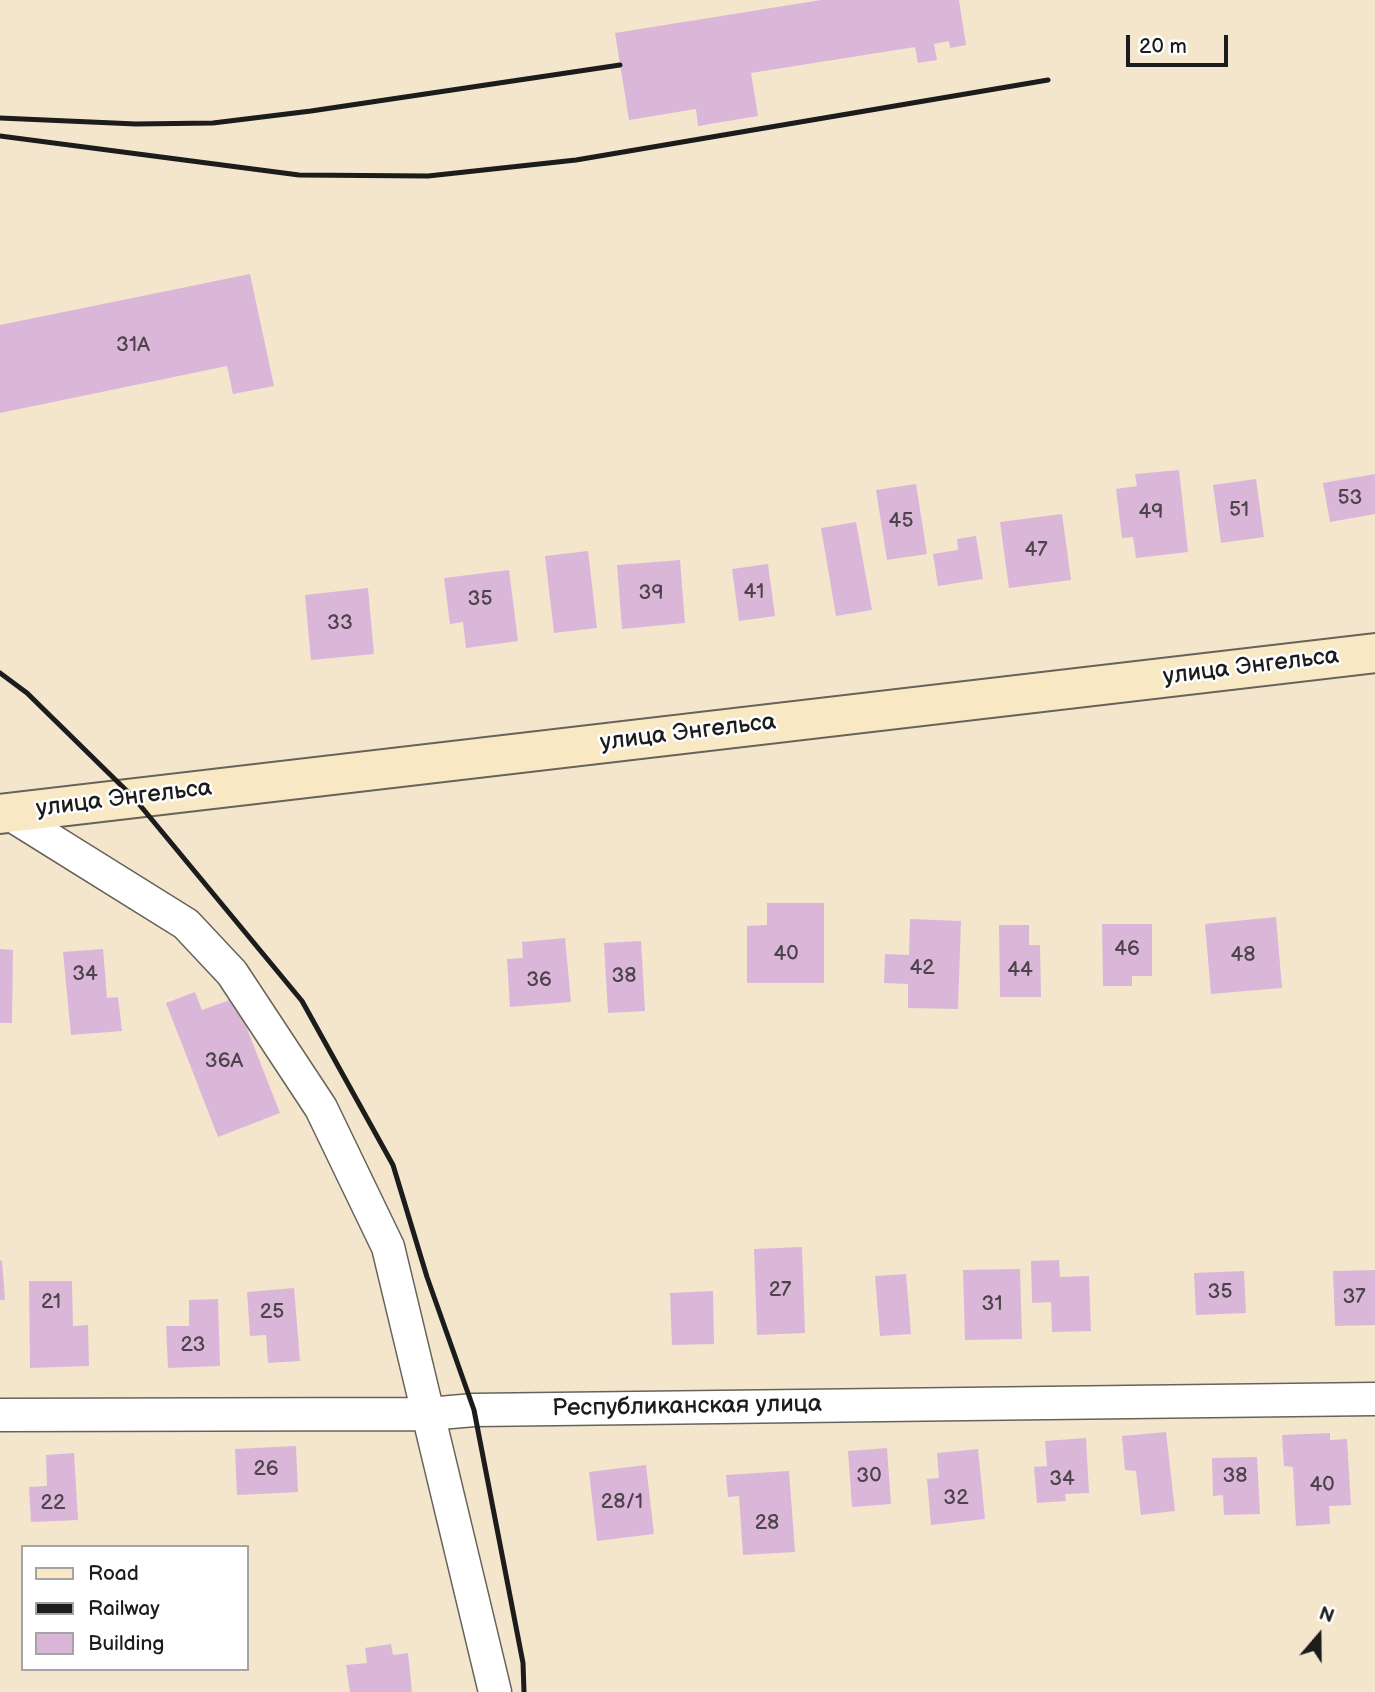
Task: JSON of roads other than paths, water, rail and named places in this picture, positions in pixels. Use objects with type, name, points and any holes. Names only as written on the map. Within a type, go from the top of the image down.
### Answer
[{"type":"street","name":"улица Энгельса","points":[[4,813],[1375,653]]},
{"type":"street","points":[[4,813],[186,924],[232,973],[321,1108],[388,1247],[495,1692]]},
{"type":"street","name":"Республиканская улица","points":[[0,1415],[428,1414],[474,1410],[1375,1398]]},
{"type":"railway","points":[[0,118],[136,124],[213,123],[620,65]]},
{"type":"railway","points":[[0,136],[299,175],[428,176],[576,160],[1048,80]]},
{"type":"railway","points":[[0,673],[27,693],[134,798],[302,1001],[393,1165],[427,1277],[474,1410],[523,1663],[524,1692]]}]
